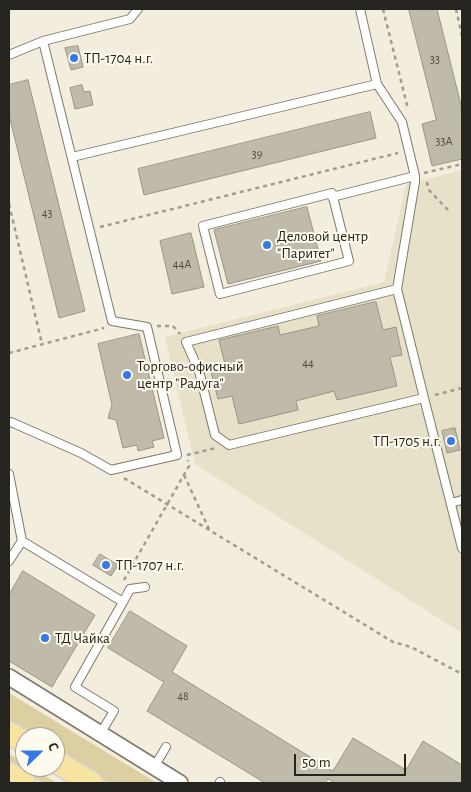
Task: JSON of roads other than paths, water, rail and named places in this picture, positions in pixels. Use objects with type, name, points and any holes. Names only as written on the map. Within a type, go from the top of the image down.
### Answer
[{"type":"main road","points":[[65,768],[91,783]]},
{"type":"main road","points":[[9,774],[24,783]]},
{"type":"street","points":[[9,677],[180,783]]},
{"type":"lane","points":[[9,55],[43,41],[130,19],[138,9]]},
{"type":"lane","points":[[360,9],[377,84],[402,122],[415,176],[397,289],[462,548]]},
{"type":"lane","points":[[9,422],[81,453],[111,470],[177,455],[147,326],[112,321],[43,41]]},
{"type":"lane","points":[[72,157],[377,84]]},
{"type":"lane","points":[[332,197],[415,176]]},
{"type":"lane","points":[[332,193],[332,197],[349,261],[220,294],[203,226],[332,193]]},
{"type":"lane","points":[[397,289],[186,342],[199,371],[215,435],[228,445],[424,398]]},
{"type":"lane","points":[[9,474],[22,541],[9,561]]},
{"type":"lane","points":[[451,503],[462,500]]},
{"type":"lane","points":[[22,541],[122,602]]},
{"type":"lane","points":[[100,734],[114,711],[75,687],[130,589],[144,587]]},
{"type":"lane","points":[[154,767],[166,747]]},
{"type":"place","name":"ТП-1704 н.г.","points":[[74,58]]},
{"type":"place","name":"Деловой центр \"Паритет\"","points":[[267,245]]},
{"type":"place","name":"Торгово-офисный центр \"Радуга\"","points":[[127,375]]},
{"type":"place","name":"ТП-1705 н.г.","points":[[451,441]]},
{"type":"place","name":"ТП-1707 н.г.","points":[[106,565]]},
{"type":"place","name":"ТД Чайка","points":[[45,638]]}]
